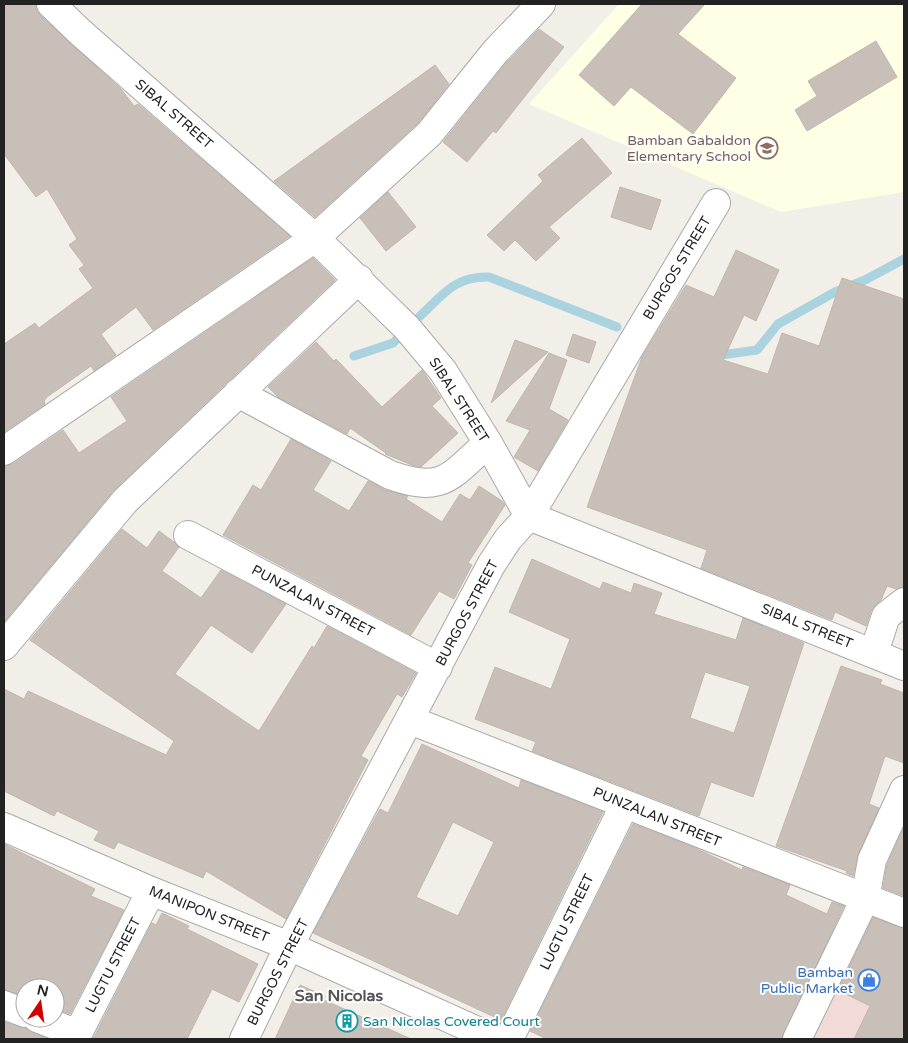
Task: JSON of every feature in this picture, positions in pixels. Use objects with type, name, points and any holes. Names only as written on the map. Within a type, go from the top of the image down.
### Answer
[{"type":"street","name":"SIBAL STREET","points":[[51,4],[80,32],[314,238],[407,328],[443,371],[488,443],[529,516],[874,652],[904,666]]},
{"type":"street","points":[[4,451],[314,238],[429,134],[495,52],[541,4]]},
{"type":"street","name":"BURGOS STREET","points":[[244,1039],[289,946],[491,565],[508,539],[529,516],[716,203]]},
{"type":"street","points":[[4,646],[125,501],[358,279]]},
{"type":"street","points":[[238,393],[390,475],[411,482],[424,484],[437,482],[448,477],[488,443]]},
{"type":"street","name":"PUNZALAN STREET","points":[[188,535],[438,668]]},
{"type":"street","points":[[874,652],[886,616],[904,602]]},
{"type":"street","name":"PUNZALAN STREET","points":[[410,720],[904,913]]},
{"type":"street","points":[[797,1039],[866,899],[872,860],[904,790]]},
{"type":"street","name":"LUGTU STREET","points":[[509,1039],[625,804]]},
{"type":"street","name":"MANIPON STREET","points":[[4,826],[151,891],[289,946],[495,1039]]},
{"type":"street","name":"LUGTU STREET","points":[[77,1037],[151,891]]},
{"type":"street","points":[[58,1028],[77,1037]]},
{"type":"shaded area","name":"Bamban Gabaldon Elementary School","points":[[619,4],[904,4],[904,192],[781,212],[529,104]]},
{"type":"shaded area","name":"Bamban Public Market","points":[[869,907],[904,921],[904,1039],[804,1039]]},
{"type":"building","points":[[4,4],[36,4],[40,15],[121,89],[134,106],[138,104],[290,236],[153,330],[136,307],[101,334],[116,355],[94,371],[91,366],[47,397],[44,401],[45,404],[4,432],[4,344],[35,323],[39,328],[93,288],[79,269],[84,265],[69,245],[77,239],[47,189],[36,197],[4,154]]},
{"type":"building","points":[[642,4],[705,4],[678,34],[736,78],[693,134],[631,87],[614,106],[579,75]]},
{"type":"building","points":[[539,29],[564,47],[496,133],[493,131],[467,162],[443,142],[507,62]]},
{"type":"building","points":[[876,41],[897,77],[807,131],[795,110],[817,96],[808,81]]},
{"type":"building","points":[[435,65],[449,84],[418,123],[315,217],[274,181]]},
{"type":"building","points":[[582,138],[612,173],[549,227],[560,238],[536,261],[515,240],[504,251],[487,235],[543,181],[538,175]]},
{"type":"building","points":[[620,187],[661,200],[651,230],[611,217]]},
{"type":"building","points":[[388,192],[416,227],[386,251],[360,218]]},
{"type":"building","points":[[736,250],[779,270],[756,321],[744,315],[723,360],[768,374],[782,333],[819,346],[842,278],[904,299],[904,587],[896,589],[887,586],[881,600],[871,611],[866,626],[835,612],[832,620],[701,568],[707,550],[587,507],[642,357],[686,285],[714,297]]},
{"type":"building","points":[[313,258],[335,280],[114,490],[4,622],[4,466],[13,464],[63,430],[79,453],[127,421],[111,397]]},
{"type":"building","points":[[573,334],[596,342],[589,363],[566,355]]},
{"type":"building","points":[[515,340],[548,352],[491,403]]},
{"type":"building","points":[[316,342],[334,361],[336,359],[382,407],[422,370],[441,398],[432,406],[458,433],[421,467],[385,454],[350,428],[347,434],[278,397],[268,387]]},
{"type":"building","points":[[549,353],[567,360],[549,409],[568,420],[538,471],[514,457],[530,430],[506,421]]},
{"type":"building","points":[[291,439],[331,461],[313,490],[349,511],[368,481],[385,490],[408,496],[406,499],[442,522],[460,494],[470,500],[479,486],[505,505],[468,563],[472,565],[454,599],[439,591],[411,635],[223,535],[253,485],[261,490]]},
{"type":"building","points":[[122,529],[147,548],[159,531],[174,542],[179,547],[162,571],[201,598],[221,570],[286,604],[252,653],[211,625],[175,674],[259,731],[312,646],[314,648],[327,626],[416,673],[402,697],[397,694],[361,756],[368,760],[286,919],[206,871],[203,878],[118,842],[114,849],[94,840],[99,831],[57,811],[54,816],[4,791],[4,689],[24,699],[28,691],[166,755],[174,741],[30,640]]},
{"type":"building","points":[[532,559],[600,589],[603,582],[631,593],[634,583],[662,593],[654,614],[736,640],[743,618],[804,643],[753,797],[711,782],[699,816],[532,751],[536,742],[475,719],[495,667],[551,689],[570,639],[509,612]],"holes":[[[705,672],[750,686],[734,733],[690,718]]]},
{"type":"building","points":[[841,666],[882,680],[880,684],[904,693],[904,763],[885,756],[869,804],[879,808],[858,854],[853,876],[846,873],[847,871],[776,846]]},
{"type":"building","points":[[422,744],[519,788],[521,780],[603,812],[501,1020],[313,933],[380,809],[388,813]],"holes":[[[453,822],[494,842],[458,916],[416,897]]]},
{"type":"building","points":[[633,824],[695,848],[742,870],[743,867],[790,885],[786,895],[827,914],[832,902],[844,906],[782,1039],[547,1039],[530,1031]]},
{"type":"building","points":[[904,827],[904,896],[883,888],[887,865]]},
{"type":"building","points":[[4,844],[95,889],[91,896],[124,910],[70,1014],[65,1012],[65,978],[15,978],[15,993],[4,990]]},
{"type":"building","points":[[162,913],[189,926],[187,929],[258,964],[239,1002],[212,989],[187,1039],[93,1039],[152,923],[156,925]]},
{"type":"building","name":"Bamban Public Market","points":[[873,918],[904,928],[904,1039],[854,1039],[870,1006],[838,990]]},
{"type":"building","points":[[300,985],[325,996],[324,1000],[411,1039],[275,1039]]},
{"type":"building","points":[[4,1022],[15,1025],[15,1028],[25,1028],[48,1039],[4,1039]]},
{"type":"waterway","points":[[714,356],[757,350],[778,324],[835,292],[865,280],[904,259]]},
{"type":"waterway","points":[[419,317],[442,294],[458,283],[489,277],[617,327]]},
{"type":"waterway","points":[[354,356],[393,343],[402,334]]},
{"type":"place","name":"Bamban Gabaldon Elementary School","points":[[767,148]]},
{"type":"place","name":"Bamban Public Market","points":[[869,980]]},
{"type":"place","name":"San Nicolas Covered Court","points":[[347,1021]]},
{"type":"district","name":"San Nicolas","points":[[339,996]]}]
